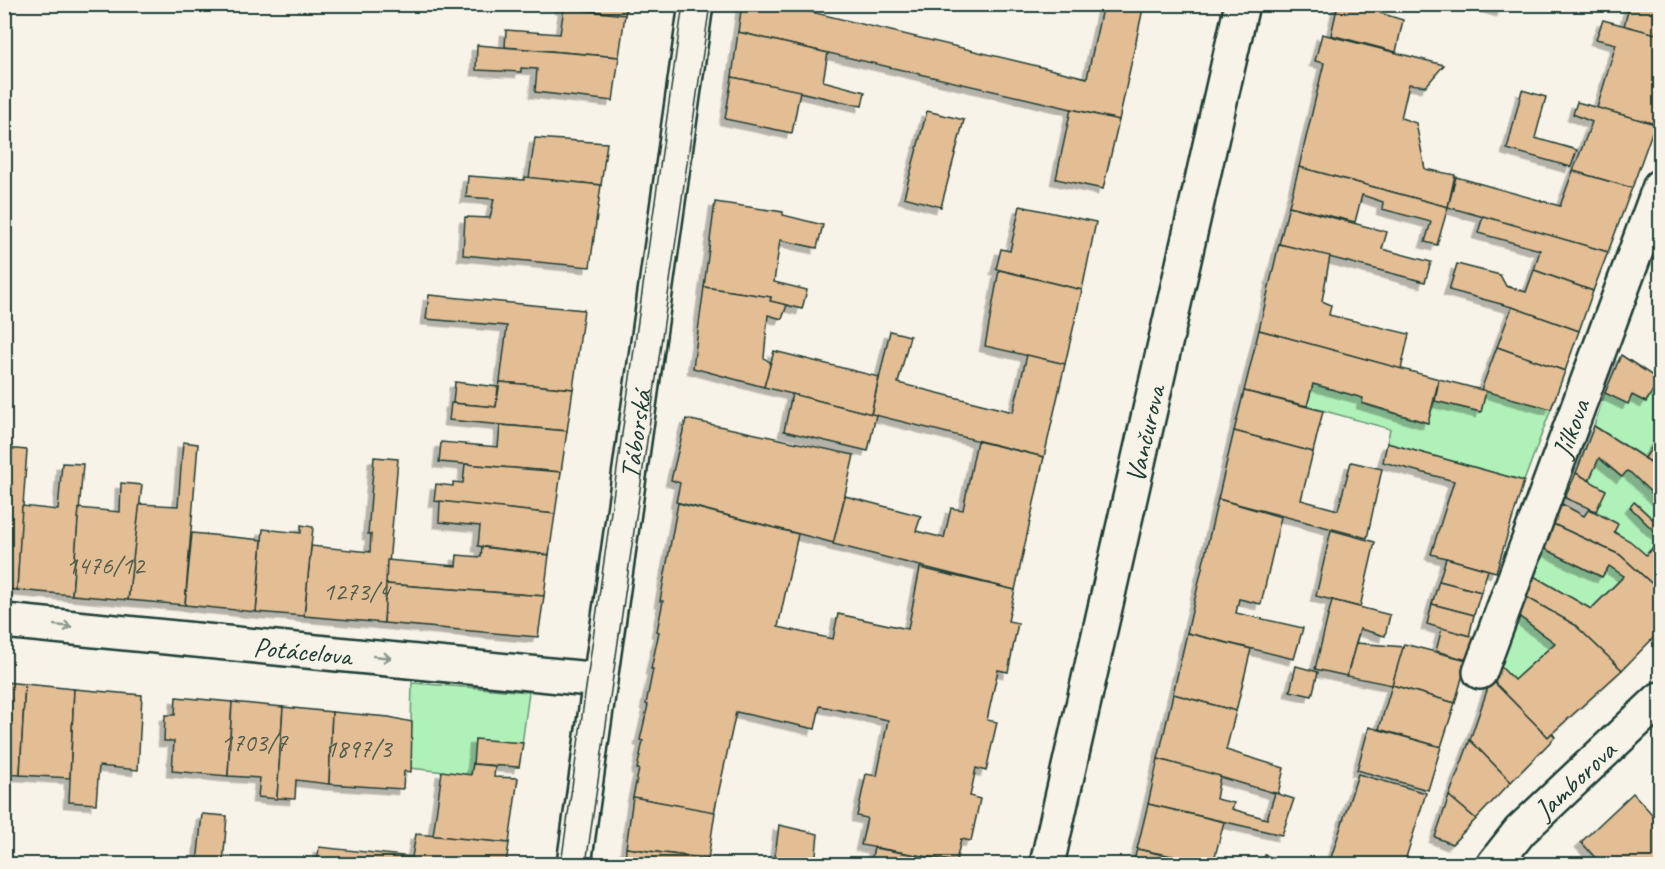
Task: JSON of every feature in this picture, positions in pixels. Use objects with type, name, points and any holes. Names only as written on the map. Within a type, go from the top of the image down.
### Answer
[{"type":"street","name":"Táborská","points":[[574,864],[696,4]]},
{"type":"street","name":"Vančurova","points":[[1047,864],[1242,4]]},
{"type":"street","name":"Jílkova","points":[[1480,672],[1660,186]]},
{"type":"street","name":"Potácelova","points":[[4,621],[600,680]]},
{"type":"street","name":"Jamborova","points":[[1494,864],[1520,831],[1660,699]]},
{"type":"green space","points":[[1659,380],[1660,441],[1657,440],[1645,458],[1594,426],[1605,393],[1627,403],[1632,395],[1646,402]]},
{"type":"green space","points":[[1313,384],[1363,398],[1362,404],[1427,423],[1435,401],[1481,412],[1486,391],[1551,409],[1524,481],[1387,443],[1390,429],[1307,406]]},
{"type":"green space","points":[[1599,458],[1621,477],[1627,471],[1631,473],[1660,501],[1660,526],[1635,502],[1630,507],[1656,533],[1660,529],[1660,540],[1646,555],[1614,532],[1618,524],[1596,511],[1606,490],[1589,481]]},
{"type":"green space","points":[[1543,548],[1601,577],[1609,566],[1624,576],[1591,609],[1532,575]]},
{"type":"green space","points":[[1516,614],[1555,643],[1514,680],[1497,663]]},
{"type":"green space","points":[[412,683],[529,692],[519,767],[473,764],[471,775],[410,768]]},
{"type":"building","points":[[561,4],[627,4],[625,15],[560,8]]},
{"type":"building","points":[[742,4],[804,4],[803,10],[1087,78],[1103,4],[1144,4],[1119,120],[738,32]]},
{"type":"building","points":[[1338,4],[1382,4],[1380,13],[1403,20],[1396,52],[1331,35]]},
{"type":"building","points":[[1477,4],[1504,4],[1502,11]]},
{"type":"building","points":[[1630,4],[1659,4],[1660,35],[1624,26]]},
{"type":"building","points":[[564,8],[625,15],[619,57],[505,47],[506,30],[560,34]]},
{"type":"building","points":[[1603,20],[1660,35],[1660,111],[1655,124],[1597,108],[1616,44],[1596,39]]},
{"type":"building","points":[[738,32],[828,53],[823,81],[865,92],[862,106],[732,77]]},
{"type":"building","points":[[1322,34],[1444,65],[1426,86],[1409,84],[1401,118],[1416,123],[1425,169],[1455,175],[1448,207],[1299,167],[1324,63],[1315,61]]},
{"type":"building","points":[[477,45],[619,57],[613,101],[535,92],[537,69],[521,68],[521,72],[476,70]]},
{"type":"building","points":[[732,77],[800,91],[792,133],[725,119]]},
{"type":"building","points":[[1522,90],[1546,97],[1535,138],[1577,150],[1571,167],[1507,149]]},
{"type":"building","points":[[1577,102],[1655,124],[1632,188],[1573,171],[1592,122],[1573,114]]},
{"type":"building","points":[[1071,109],[1119,120],[1103,189],[1056,179]]},
{"type":"building","points":[[927,111],[964,120],[941,207],[904,197]]},
{"type":"building","points":[[535,138],[607,143],[601,185],[529,178]]},
{"type":"building","points":[[1299,167],[1448,207],[1437,245],[1425,242],[1431,222],[1382,209],[1383,202],[1362,195],[1355,222],[1289,206]]},
{"type":"building","points":[[1573,171],[1632,188],[1608,252],[1448,207],[1456,177],[1560,206]]},
{"type":"building","points":[[468,176],[524,180],[525,177],[601,185],[590,267],[463,255],[465,217],[490,218],[494,199],[466,197]]},
{"type":"building","points":[[715,202],[783,212],[783,215],[823,225],[817,248],[780,240],[774,282],[807,290],[802,309],[770,301],[771,297],[704,287]]},
{"type":"building","points":[[1020,206],[1096,222],[1082,290],[996,269],[1001,249],[1010,251]]},
{"type":"building","points":[[1289,206],[1387,232],[1382,249],[1431,262],[1425,282],[1279,244]]},
{"type":"building","points":[[1483,216],[1608,252],[1593,291],[1534,270],[1540,250],[1478,233]]},
{"type":"building","points":[[1279,244],[1330,256],[1322,301],[1331,305],[1329,315],[1409,334],[1401,369],[1259,330]]},
{"type":"building","points":[[1457,264],[1500,275],[1506,286],[1526,292],[1534,270],[1593,291],[1579,331],[1512,307],[1449,290]]},
{"type":"building","points":[[999,270],[1082,290],[1065,364],[985,346]]},
{"type":"building","points":[[704,287],[771,297],[770,301],[787,305],[782,319],[768,315],[764,358],[771,363],[764,387],[693,368]]},
{"type":"building","points":[[429,295],[584,310],[573,389],[500,382],[507,326],[426,319]]},
{"type":"building","points":[[1512,307],[1579,331],[1565,371],[1497,347]]},
{"type":"building","points":[[1259,330],[1439,379],[1428,423],[1362,403],[1363,398],[1313,384],[1307,406],[1244,391]]},
{"type":"building","points":[[890,331],[910,336],[898,383],[1013,412],[1027,355],[1065,364],[1044,457],[871,414]]},
{"type":"building","points":[[1497,347],[1565,371],[1551,409],[1481,390]]},
{"type":"building","points":[[774,351],[879,377],[871,414],[764,387]]},
{"type":"building","points":[[1621,355],[1659,380],[1646,402],[1632,395],[1628,404],[1605,393]]},
{"type":"building","points":[[1439,379],[1486,391],[1481,412],[1435,401]]},
{"type":"building","points":[[455,382],[498,387],[496,407],[453,403]]},
{"type":"building","points":[[500,382],[573,389],[567,431],[449,420],[451,403],[496,407]]},
{"type":"building","points":[[1244,391],[1323,411],[1313,452],[1234,431]]},
{"type":"building","points":[[792,394],[876,415],[868,451],[784,431]]},
{"type":"building","points":[[686,419],[854,455],[834,543],[676,502],[680,483],[671,480]]},
{"type":"building","points":[[500,425],[567,431],[561,472],[439,462],[441,442],[498,447]]},
{"type":"building","points":[[1594,426],[1660,468],[1660,501],[1631,473],[1627,471],[1622,477],[1599,458],[1589,481],[1576,473]]},
{"type":"building","points":[[1234,431],[1313,452],[1301,500],[1338,510],[1351,462],[1382,469],[1367,538],[1218,499]]},
{"type":"building","points":[[1657,439],[1660,441],[1660,468],[1645,458]]},
{"type":"building","points":[[977,441],[1044,457],[1015,590],[833,544],[845,496],[921,516],[916,531],[944,538],[951,508],[963,510]]},
{"type":"building","points":[[183,442],[198,444],[185,605],[128,600],[139,504],[178,506]]},
{"type":"building","points":[[1387,443],[1524,481],[1496,572],[1431,554],[1454,481],[1383,462]]},
{"type":"building","points":[[4,448],[27,450],[17,590],[4,589]]},
{"type":"building","points":[[374,457],[398,459],[384,623],[304,616],[311,546],[370,552],[371,534],[368,534]]},
{"type":"building","points":[[62,463],[83,464],[72,595],[17,590],[22,506],[58,510]]},
{"type":"building","points":[[465,464],[561,472],[555,514],[434,501],[436,484],[453,486],[453,482],[463,483]]},
{"type":"building","points":[[1576,473],[1606,490],[1596,511],[1565,498]]},
{"type":"building","points":[[121,483],[142,485],[128,600],[72,595],[79,508],[120,512]]},
{"type":"building","points":[[1218,499],[1281,517],[1261,604],[1239,599],[1236,613],[1303,628],[1294,659],[1187,633]]},
{"type":"building","points":[[440,501],[555,514],[549,555],[478,546],[480,526],[439,522]]},
{"type":"building","points":[[1634,502],[1660,526],[1656,533],[1630,507]]},
{"type":"building","points":[[678,503],[798,534],[778,627],[833,639],[838,614],[908,629],[920,568],[1015,590],[1008,621],[1018,623],[1008,672],[998,670],[987,720],[997,722],[986,771],[976,768],[970,796],[980,799],[971,841],[961,839],[956,862],[861,845],[867,818],[857,816],[866,774],[877,776],[888,720],[820,706],[815,729],[736,712],[714,813],[633,797],[643,741],[640,740],[648,705],[646,704],[653,669],[651,669],[659,632],[657,631],[663,601],[660,601]]},
{"type":"building","points":[[1562,504],[1584,516],[1589,509],[1618,524],[1614,532],[1630,541],[1646,555],[1660,540],[1660,591],[1620,555],[1553,524]]},
{"type":"building","points":[[1553,524],[1620,555],[1660,591],[1660,631],[1622,670],[1575,625],[1523,595],[1532,575],[1591,609],[1624,576],[1609,566],[1602,577],[1543,548]]},
{"type":"building","points":[[301,525],[313,527],[304,616],[256,612],[263,529],[301,533]]},
{"type":"building","points":[[1331,530],[1375,542],[1360,607],[1316,596]]},
{"type":"building","points":[[192,533],[262,540],[256,612],[185,605]]},
{"type":"building","points":[[482,547],[549,555],[544,596],[386,584],[387,560],[456,566],[457,555],[481,557]]},
{"type":"building","points":[[1446,558],[1488,570],[1481,592],[1439,581]]},
{"type":"building","points":[[1439,581],[1481,592],[1474,615],[1432,604]]},
{"type":"building","points":[[386,584],[544,596],[538,637],[384,623]]},
{"type":"building","points":[[1523,595],[1575,625],[1622,670],[1548,737],[1491,679],[1497,663],[1514,680],[1555,643],[1516,614]]},
{"type":"building","points":[[1332,600],[1390,615],[1385,636],[1360,629],[1347,676],[1315,669]]},
{"type":"building","points":[[1432,604],[1474,615],[1469,637],[1427,624]]},
{"type":"building","points":[[1442,628],[1474,637],[1467,660],[1436,651]]},
{"type":"building","points":[[1187,633],[1251,649],[1236,711],[1173,694]]},
{"type":"building","points":[[1356,643],[1404,647],[1392,685],[1347,676]]},
{"type":"building","points":[[1404,644],[1467,660],[1455,703],[1392,685]]},
{"type":"building","points":[[1296,666],[1318,672],[1312,696],[1290,691]]},
{"type":"building","points":[[1491,679],[1548,737],[1552,733],[1555,737],[1511,782],[1470,740]]},
{"type":"building","points":[[4,682],[25,684],[20,775],[4,774]]},
{"type":"building","points":[[25,684],[74,689],[70,778],[20,775]]},
{"type":"building","points":[[1392,685],[1455,703],[1441,747],[1379,729]]},
{"type":"building","points":[[74,689],[142,695],[138,770],[99,766],[96,804],[69,802]]},
{"type":"building","points":[[1173,694],[1236,711],[1226,750],[1284,768],[1278,794],[1158,759]]},
{"type":"building","points":[[176,697],[232,702],[228,776],[172,771],[174,741],[164,741],[165,715],[175,715]]},
{"type":"building","points":[[232,702],[283,707],[277,799],[258,797],[260,778],[228,776]]},
{"type":"building","points":[[283,707],[332,712],[329,784],[296,780],[295,799],[277,798]]},
{"type":"building","points":[[332,712],[389,717],[412,722],[411,772],[404,771],[403,789],[329,784]]},
{"type":"building","points":[[1369,727],[1441,747],[1428,790],[1357,770]]},
{"type":"building","points":[[475,739],[523,743],[519,767],[473,764]]},
{"type":"building","points":[[1470,740],[1511,782],[1476,819],[1449,796]]},
{"type":"building","points":[[1158,759],[1220,776],[1216,799],[1234,803],[1232,809],[1267,819],[1275,793],[1294,799],[1282,835],[1148,804]]},
{"type":"building","points":[[473,764],[495,766],[494,777],[518,778],[509,843],[433,836],[442,771],[471,775]]},
{"type":"building","points":[[1358,774],[1426,793],[1404,864],[1329,864]]},
{"type":"building","points":[[1633,793],[1660,823],[1660,864],[1601,864],[1581,842]]},
{"type":"building","points":[[1449,796],[1476,819],[1452,844],[1435,837]]},
{"type":"building","points":[[633,797],[715,812],[708,859],[626,848]]},
{"type":"building","points":[[1148,804],[1224,822],[1213,864],[1137,849]]},
{"type":"building","points":[[202,814],[227,816],[223,864],[197,864]]},
{"type":"building","points":[[779,825],[818,834],[815,864],[774,864]]},
{"type":"building","points":[[416,834],[509,843],[506,864],[317,864],[319,847],[412,857]]},
{"type":"building","points":[[626,848],[708,859],[707,864],[625,864]]},
{"type":"building","points":[[874,848],[956,862],[956,864],[870,864]]},
{"type":"building","points":[[1137,849],[1202,864],[1133,864]]},
{"type":"building","points":[[1265,855],[1293,864],[1262,864]]},
{"type":"tram line","points":[[561,864],[683,4]]},
{"type":"tram line","points":[[586,864],[710,4]]}]
